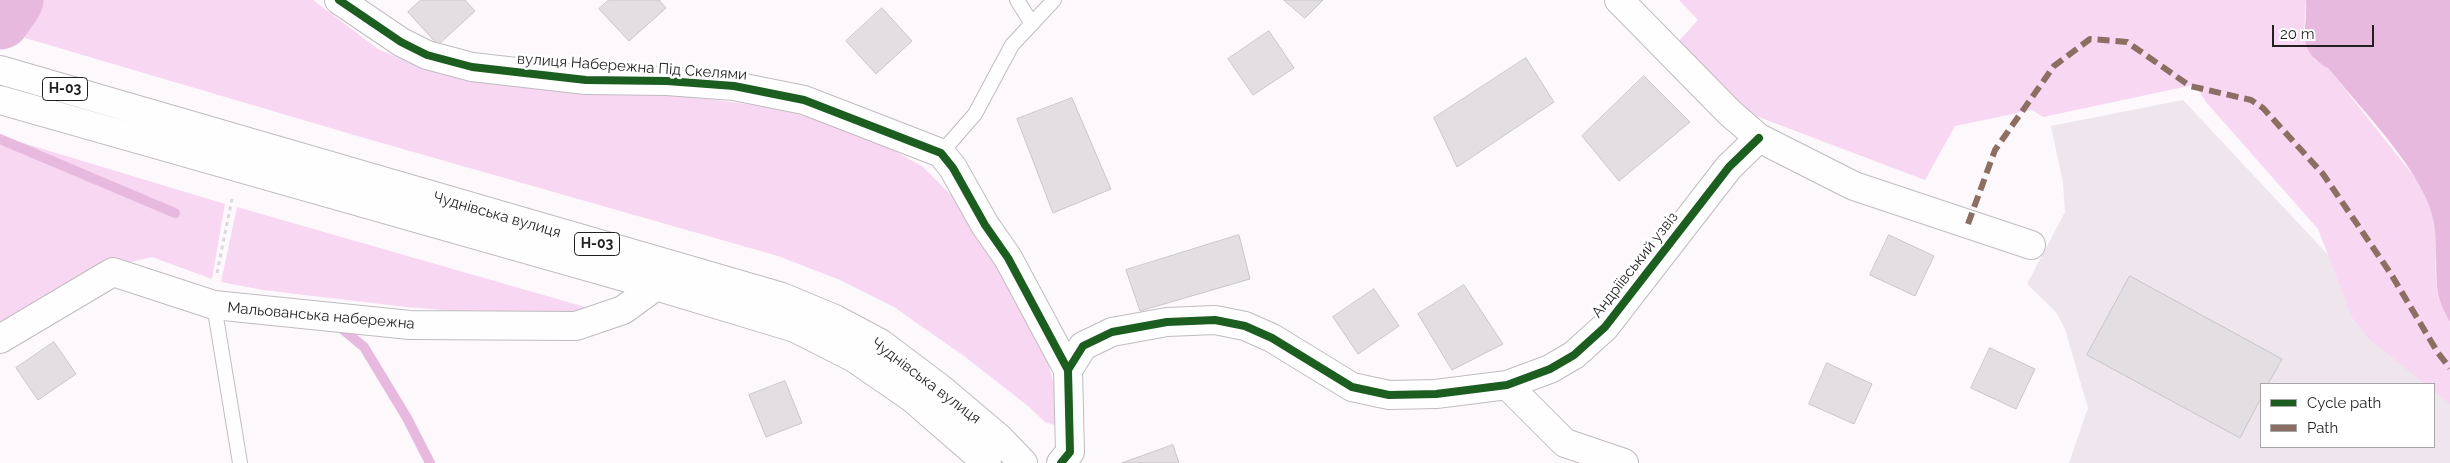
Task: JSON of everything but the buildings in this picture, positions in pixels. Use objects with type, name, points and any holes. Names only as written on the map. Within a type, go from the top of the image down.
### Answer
[{"type":"street","name":"вулиця Набережна Під Скелями","points":[[339,0],[401,42],[427,55],[472,67],[586,80],[667,81],[734,86],[804,100],[941,153]]},
{"type":"street","points":[[1619,0],[1730,113],[1759,138],[1854,186],[2032,246]]},
{"type":"street","name":"Чуднівська вулиця","points":[[0,70],[782,297],[835,319],[880,343],[940,388],[999,438],[1023,463]]},
{"type":"street","name":"Чуднівська вулиця","points":[[0,100],[656,286],[795,328],[854,358],[912,398],[987,463]]},
{"type":"street","name":"Андріївський узвіз","points":[[1068,370],[1083,346],[1112,332],[1167,322],[1214,320],[1245,326],[1272,338],[1352,387],[1389,395],[1436,394],[1507,385],[1550,369],[1574,355],[1605,327],[1730,167],[1759,138]]},
{"type":"street","points":[[941,153],[953,168],[985,225],[1008,258],[1068,370],[1070,452],[1061,463]]},
{"type":"street","name":"Мальованська набережна","points":[[0,339],[113,272],[215,293],[410,325],[576,326],[623,310],[656,286]]},
{"type":"street","points":[[1507,385],[1565,443],[1624,463]]},
{"type":"lane","points":[[1017,0],[1032,24]]},
{"type":"lane","points":[[941,153],[975,114],[1012,46],[1054,0]]},
{"type":"lane","points":[[215,293],[240,463]]},
{"type":"path","points":[[215,293],[232,198]]},
{"type":"shaded area","points":[[38,0],[313,0],[378,49],[413,64],[468,81],[546,90],[631,95],[672,94],[760,106],[820,119],[879,142],[923,167],[955,199],[1027,315],[1049,366],[1060,409],[1059,421],[1054,425],[1045,422],[1028,406],[964,356],[894,307],[840,280],[778,256],[361,137],[25,38]]},
{"type":"shaded area","points":[[1679,0],[2306,0],[2304,33],[2315,60],[2329,69],[2420,184],[2432,214],[2437,241],[2435,268],[2438,297],[2450,322],[2450,404],[2435,392],[2435,383],[2424,383],[2368,338],[2352,317],[2318,229],[2206,102],[2199,91],[2198,84],[2043,117],[2032,110],[1955,126],[1925,180],[1756,116],[1732,98],[1679,41],[1698,20]]},
{"type":"shaded area","points":[[2306,0],[2450,0],[2450,322],[2438,294],[2434,225],[2425,197],[2415,178],[2388,139],[2329,69],[2311,54],[2305,39]]},
{"type":"shaded area","points":[[2183,100],[2345,273],[2450,393],[2450,463],[2069,463],[2088,408],[2065,329],[2056,312],[2027,284],[2065,212],[2063,183],[2051,126]]},
{"type":"shaded area","points":[[0,136],[225,204],[212,279],[152,257],[127,263],[0,338]]},
{"type":"shaded area","points":[[237,207],[585,307],[584,313],[519,316],[406,307],[263,290],[221,282]]},
{"type":"waterway","points":[[0,19],[13,0]]},
{"type":"waterway","points":[[0,139],[175,213]]},
{"type":"waterway","points":[[341,328],[364,347],[407,418],[430,463]]},
{"type":"marked path","points":[[1968,224],[1995,150],[2054,66],[2090,39],[2127,42],[2190,86],[2251,100],[2263,108],[2323,174],[2391,274],[2438,353],[2450,368]]},
{"type":"cycle path","points":[[339,0],[401,42],[427,55],[472,67],[586,80],[667,81],[734,86],[804,100],[941,153],[953,168],[985,225],[1008,258],[1068,370],[1070,452],[1061,463]]},
{"type":"cycle path","points":[[1068,370],[1083,346],[1112,332],[1167,322],[1215,320],[1245,326],[1272,338],[1352,387],[1389,395],[1436,394],[1507,385],[1550,369],[1574,355],[1605,327],[1729,167],[1759,138]]}]
